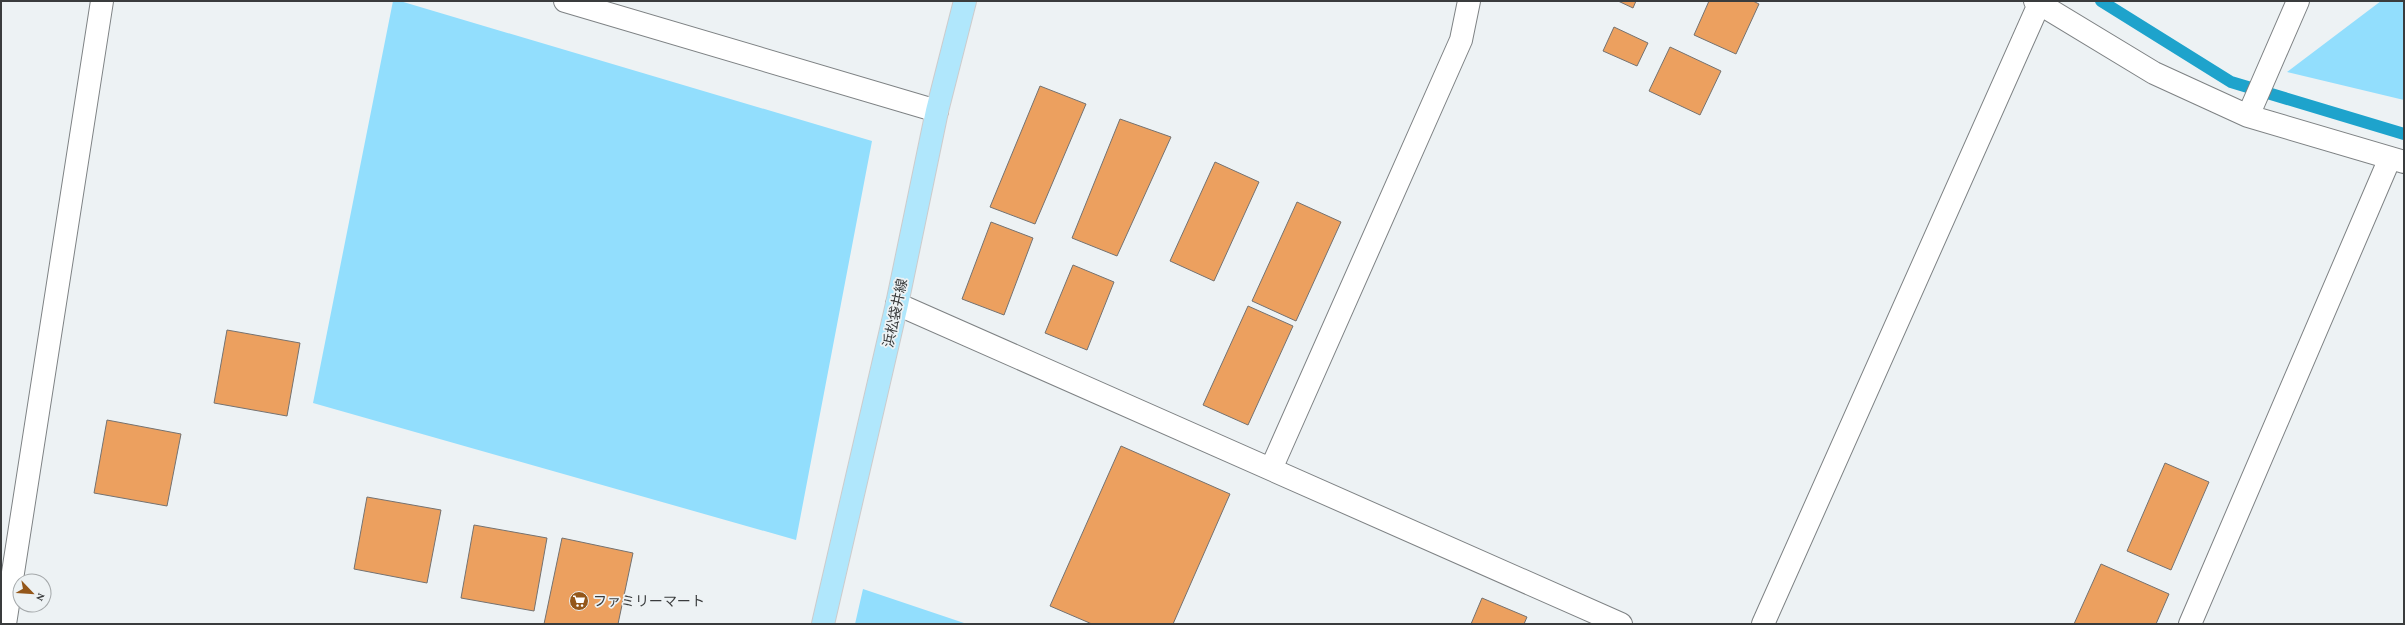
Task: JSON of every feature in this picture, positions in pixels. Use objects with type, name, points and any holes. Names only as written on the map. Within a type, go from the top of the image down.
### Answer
[{"type":"main road","name":"浜松袋井線","points":[[823,624],[897,304],[937,111],[965,1]]},
{"type":"street","points":[[5,624],[102,1]]},
{"type":"street","points":[[565,1],[937,111]]},
{"type":"street","points":[[1271,469],[1462,40],[1469,1]]},
{"type":"street","points":[[2248,116],[2298,1]]},
{"type":"street","points":[[1763,624],[2037,2],[2154,73],[2248,116],[2397,160],[2190,624]]},
{"type":"street","points":[[897,304],[1621,624]]},
{"type":"shaded area","points":[[393,1],[400,1],[872,141],[796,540],[313,403]]},
{"type":"shaded area","points":[[2381,1],[2404,1],[2404,100],[2287,72]]},
{"type":"shaded area","points":[[863,589],[967,624],[855,624]]},
{"type":"building","points":[[1618,1],[1636,1],[1633,8]]},
{"type":"building","points":[[1709,1],[1753,1],[1759,4],[1736,54],[1694,35]]},
{"type":"building","points":[[1614,27],[1648,43],[1637,66],[1603,51]]},
{"type":"building","points":[[1670,47],[1721,71],[1700,115],[1649,91]]},
{"type":"building","points":[[1040,86],[1086,104],[1035,224],[990,207]]},
{"type":"building","points":[[1120,119],[1171,137],[1117,256],[1072,238]]},
{"type":"building","points":[[1215,162],[1259,182],[1214,281],[1170,261]]},
{"type":"building","points":[[1297,202],[1341,222],[1296,321],[1252,301]]},
{"type":"building","points":[[991,222],[1033,238],[1004,315],[962,299]]},
{"type":"building","points":[[1073,265],[1114,282],[1087,350],[1045,333]]},
{"type":"building","points":[[1248,306],[1293,326],[1248,425],[1203,405]]},
{"type":"building","points":[[227,330],[300,343],[287,416],[214,403]]},
{"type":"building","points":[[107,420],[181,434],[167,506],[94,493]]},
{"type":"building","points":[[1121,446],[1230,494],[1173,624],[1092,624],[1050,606]]},
{"type":"building","points":[[2165,463],[2209,482],[2171,570],[2127,551]]},
{"type":"building","points":[[367,497],[441,510],[427,583],[354,569]]},
{"type":"building","points":[[474,525],[547,538],[534,611],[461,598]]},
{"type":"building","points":[[562,538],[633,553],[618,624],[544,624]]},
{"type":"building","points":[[2101,564],[2169,594],[2156,624],[2074,624]]},
{"type":"building","points":[[1482,598],[1527,617],[1524,624],[1471,624]]},
{"type":"waterway","points":[[2101,1],[2231,82],[2404,134]]},
{"type":"place","name":"ファミリーマート","points":[[579,601]]}]
